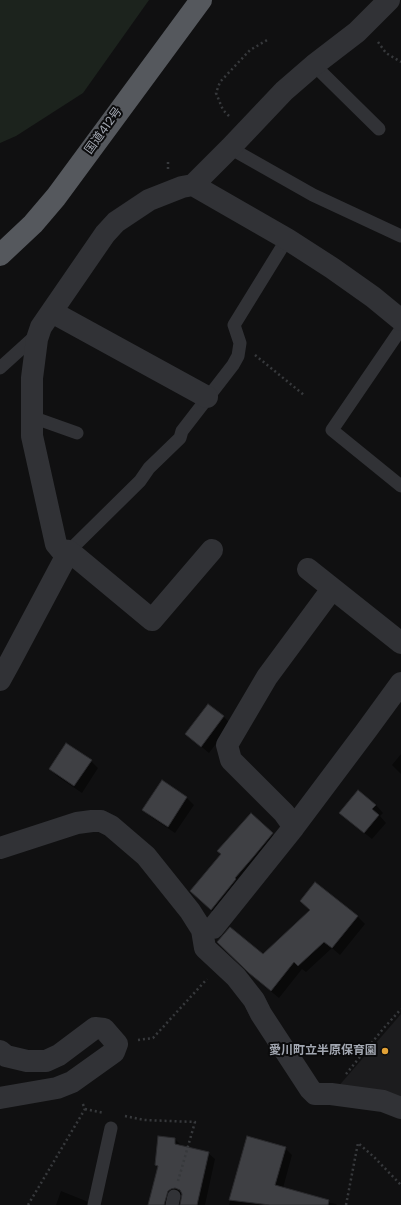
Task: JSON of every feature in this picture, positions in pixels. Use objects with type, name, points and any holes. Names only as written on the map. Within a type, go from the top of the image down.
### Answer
[{"type":"highway","name":"国道412号","points":[[0,255],[32,224],[56,197],[201,0]]},
{"type":"street","points":[[212,550],[152,620],[69,551],[61,550],[56,544],[32,436],[32,378],[37,339],[41,327],[105,234],[116,222],[148,200],[182,187],[193,185],[246,132],[284,91],[314,65],[357,32],[389,0]]},
{"type":"street","points":[[193,185],[287,239],[332,268],[401,320]]},
{"type":"street","points":[[52,312],[207,397]]},
{"type":"street","points":[[0,680],[69,551]]},
{"type":"street","points":[[308,569],[401,643]]},
{"type":"street","points":[[294,827],[284,813],[231,760],[227,745],[267,677],[332,589]]},
{"type":"street","points":[[202,930],[212,928],[294,827],[401,683]]},
{"type":"street","points":[[0,848],[77,823],[101,821],[112,826],[146,856],[190,910],[202,930],[205,948],[236,977],[254,1000],[261,1014],[310,1089],[315,1094],[330,1094],[383,1101],[401,1108]]},
{"type":"street","points":[[0,1051],[6,1056],[27,1061],[46,1061],[59,1055],[95,1028],[104,1029],[117,1044],[114,1052],[72,1082],[57,1088],[0,1098]]},
{"type":"lane","points":[[314,65],[379,129]]},
{"type":"lane","points":[[230,148],[313,195],[401,236]]},
{"type":"lane","points":[[69,551],[140,481],[149,468],[180,438],[182,431],[233,365],[238,356],[240,343],[234,325],[287,239]]},
{"type":"lane","points":[[401,329],[332,430],[401,486]]},
{"type":"lane","points":[[0,368],[32,339],[37,339]]},
{"type":"lane","points":[[32,416],[77,433]]},
{"type":"lane","points":[[94,1205],[111,1128]]},
{"type":"path","points":[[364,25],[386,53],[401,62]]},
{"type":"path","points":[[246,132],[223,110],[216,93],[220,82],[250,50],[269,39]]},
{"type":"path","points":[[240,343],[304,395]]},
{"type":"path","points":[[117,1044],[153,1038],[221,964]]},
{"type":"path","points":[[330,1094],[401,1009]]},
{"type":"path","points":[[72,1082],[85,1109]]},
{"type":"path","points":[[85,1109],[107,1113]]},
{"type":"path","points":[[28,1205],[85,1109]]},
{"type":"path","points":[[122,1116],[144,1120],[195,1122],[173,1201]]},
{"type":"path","points":[[346,1205],[358,1143],[401,1185]]},
{"type":"shaded area","points":[[0,0],[149,0],[83,93],[16,136],[0,143]]},
{"type":"shaded area","name":"愛川町立半原保育園","points":[[401,1014],[401,1099],[337,1088]]},
{"type":"building","points":[[208,704],[224,716],[201,747],[185,734]]},
{"type":"building","points":[[66,743],[92,760],[74,786],[49,769]]},
{"type":"building","points":[[162,780],[187,797],[168,827],[142,810]]},
{"type":"building","points":[[358,790],[376,805],[372,809],[379,815],[364,833],[339,813]]},
{"type":"building","points":[[251,813],[273,833],[235,878],[236,879],[211,910],[190,891],[221,854],[217,851]]},
{"type":"building","points":[[315,882],[358,916],[332,948],[324,942],[298,966],[294,962],[271,991],[249,973],[217,942],[230,927],[263,954],[310,910],[300,901]]},
{"type":"building","points":[[158,1136],[175,1138],[175,1144],[209,1152],[197,1205],[180,1205],[182,1194],[180,1190],[175,1188],[168,1191],[164,1205],[148,1205],[158,1166],[155,1165]]},
{"type":"building","points":[[247,1136],[286,1147],[275,1185],[329,1200],[328,1205],[270,1205],[229,1200]]},
{"type":"place","name":"愛川町立半原保育園","points":[[385,1051]]}]
